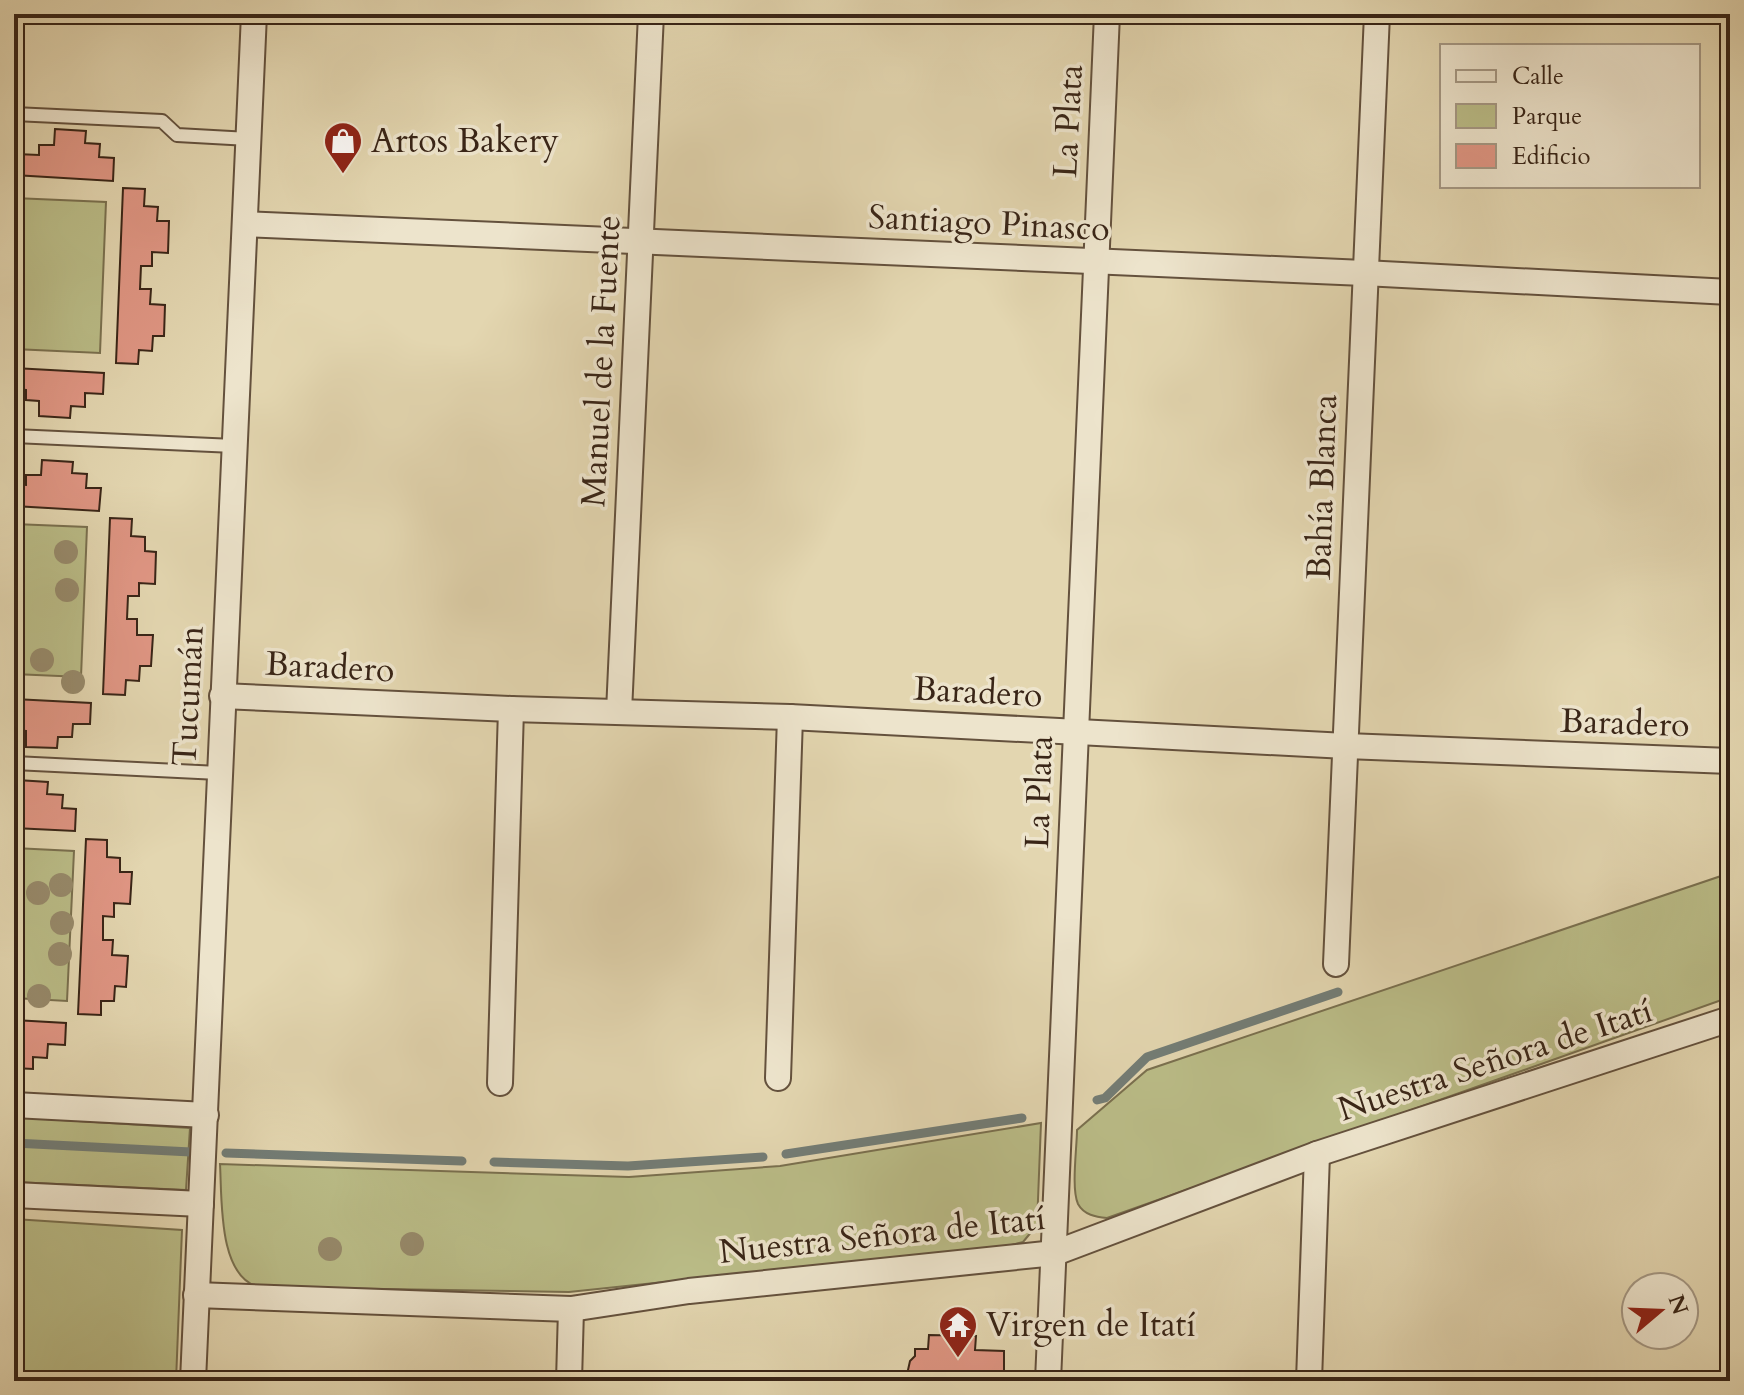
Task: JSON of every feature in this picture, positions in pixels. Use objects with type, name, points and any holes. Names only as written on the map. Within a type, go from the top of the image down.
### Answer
[{"type":"street","name":"Tucumán","points":[[193,1381],[254,14]]},
{"type":"street","name":"Manuel de la Fuente","points":[[619,712],[651,14]]},
{"type":"street","name":"La Plata","points":[[1048,1381],[1107,14]]},
{"type":"street","name":"Bahía Blanca","points":[[1336,964],[1377,14]]},
{"type":"street","name":"Santiago Pinasco","points":[[245,224],[1730,292]]},
{"type":"street","name":"Baradero","points":[[222,696],[790,717],[1346,746],[1730,761]]},
{"type":"street","points":[[500,1083],[511,709]]},
{"type":"street","points":[[778,1078],[790,717]]},
{"type":"street","name":"Nuestra Señora de Itatí","points":[[196,1295],[571,1309],[689,1291],[1055,1253],[1317,1154],[1730,1019]]},
{"type":"street","points":[[14,1105],[206,1115]]},
{"type":"street","points":[[1309,1381],[1317,1154]]},
{"type":"street","points":[[14,1195],[201,1204]]},
{"type":"street","points":[[569,1381],[571,1309]]},
{"type":"lane","points":[[14,114],[162,121],[177,135],[249,139]]},
{"type":"lane","points":[[14,436],[234,446]]},
{"type":"lane","points":[[14,763],[219,773]]},
{"type":"green space","points":[[14,198],[106,202],[100,353],[14,349]]},
{"type":"green space","points":[[14,524],[87,527],[81,677],[14,674]]},
{"type":"green space","points":[[14,848],[74,851],[67,1001],[14,998]]},
{"type":"green space","points":[[1730,873],[1730,997],[1107,1218],[1087,1213],[1078,1204],[1075,1178],[1077,1130],[1147,1070]]},
{"type":"green space","points":[[14,1117],[190,1128],[186,1190],[14,1182]]},
{"type":"green space","points":[[1041,1123],[1037,1225],[1023,1242],[1008,1246],[569,1292],[259,1287],[246,1280],[236,1268],[229,1253],[222,1216],[220,1164],[629,1177],[780,1166]]},
{"type":"green space","points":[[14,1219],[182,1230],[176,1381],[14,1381]]},
{"type":"building","points":[[55,129],[86,131],[85,143],[100,144],[99,157],[114,158],[113,181],[14,175],[14,143],[16,154],[39,155],[39,145],[54,145]]},
{"type":"building","points":[[123,188],[145,189],[144,206],[158,207],[157,221],[169,221],[168,253],[152,252],[152,266],[141,266],[140,289],[151,289],[150,304],[165,305],[164,336],[153,336],[152,351],[139,350],[138,364],[116,363]]},
{"type":"building","points":[[14,368],[104,373],[103,394],[85,393],[85,407],[71,406],[70,418],[39,416],[39,401],[26,400],[26,390],[14,389]]},
{"type":"building","points":[[42,460],[73,462],[72,473],[87,474],[86,488],[101,488],[99,511],[14,506],[14,484],[26,485],[26,475],[41,475]]},
{"type":"building","points":[[110,518],[132,519],[131,536],[145,537],[145,551],[156,552],[155,584],[139,583],[139,596],[128,596],[127,619],[137,619],[137,635],[153,635],[151,666],[140,666],[139,681],[126,680],[125,695],[103,694]]},
{"type":"building","points":[[14,699],[91,703],[90,724],[73,724],[72,737],[58,737],[57,748],[26,747],[26,731],[14,730]]},
{"type":"building","points":[[17,780],[48,782],[47,794],[63,795],[62,808],[76,809],[75,831],[14,828]]},
{"type":"building","points":[[86,839],[107,840],[107,857],[120,858],[120,872],[132,872],[130,904],[114,903],[114,917],[103,916],[103,940],[113,940],[112,955],[128,956],[126,987],[115,986],[114,1001],[101,1001],[101,1015],[78,1014]]},
{"type":"building","points":[[14,1020],[66,1023],[65,1045],[48,1044],[47,1058],[33,1057],[33,1069],[14,1068]]},
{"type":"building","name":"Virgen de Itatí","points":[[929,1335],[976,1336],[975,1350],[1004,1351],[1004,1381],[911,1381],[908,1370],[910,1361],[915,1356],[915,1349],[928,1349]]},
{"type":"waterway","points":[[1097,1100],[1105,1098],[1147,1057],[1338,992]]},
{"type":"waterway","points":[[786,1154],[1022,1118]]},
{"type":"waterway","points":[[14,1143],[191,1152]]},
{"type":"waterway","points":[[226,1153],[462,1161]]},
{"type":"waterway","points":[[494,1162],[628,1166],[763,1157]]},
{"type":"place","name":"Artos Bakery","points":[[343,175]]},
{"type":"place","name":"Virgen de Itatí","points":[[958,1359]]}]
